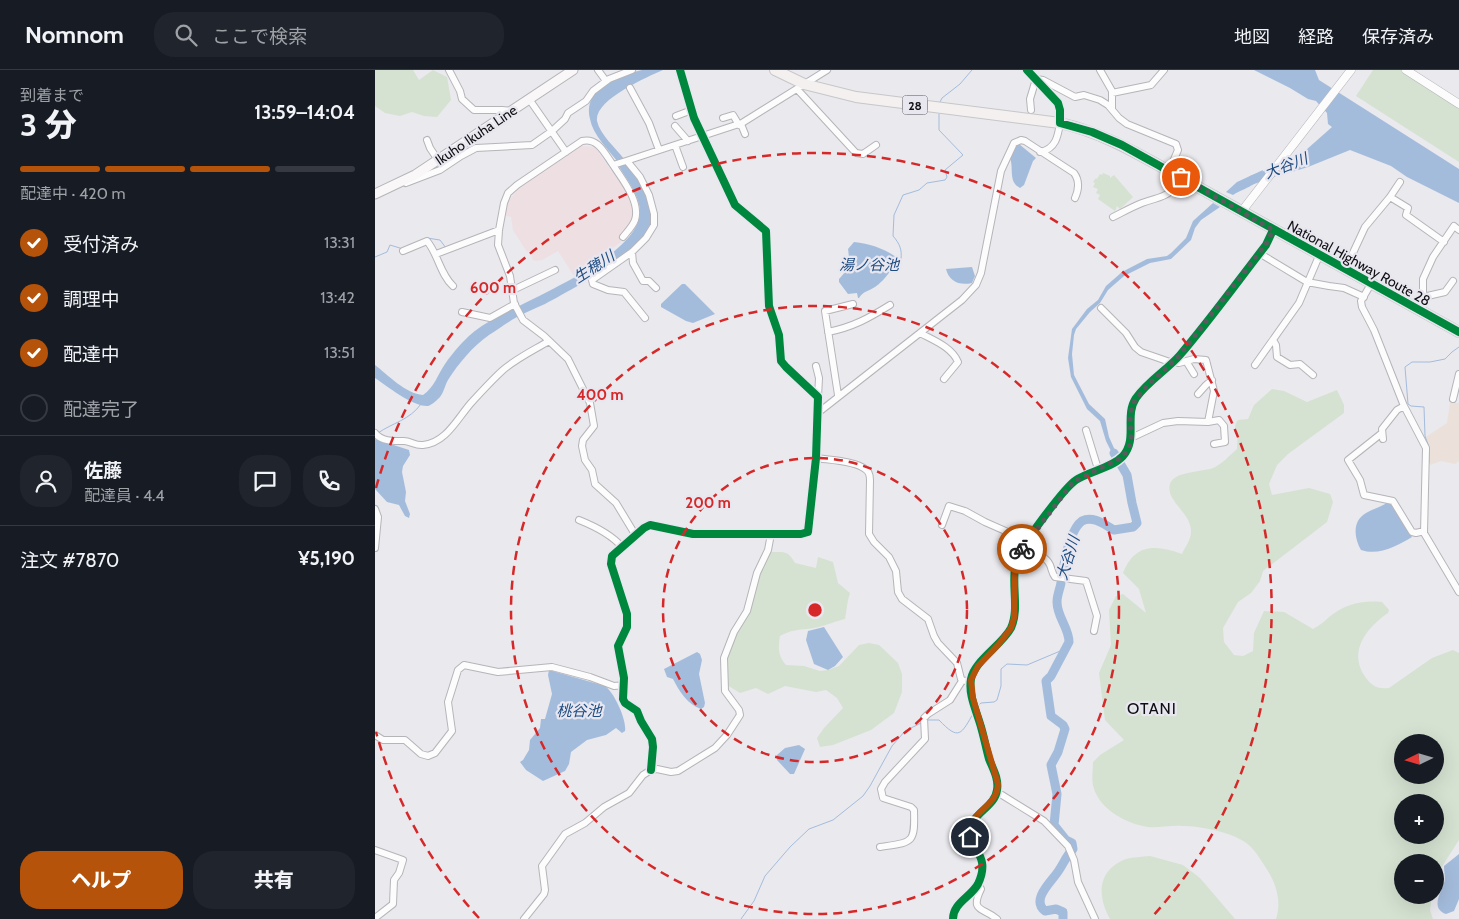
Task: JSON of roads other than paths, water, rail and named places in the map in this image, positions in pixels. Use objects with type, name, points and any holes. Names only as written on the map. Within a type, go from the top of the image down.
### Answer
[{"type":"highway","name":"National Highway Route 28","points":[[775,70],[801,86],[855,97],[1060,123],[1085,129],[1107,138],[1181,177],[1319,256],[1459,332]]},
{"type":"main road","name":"Ikuho Ikuha Line","points":[[376,194],[415,175],[573,70]]},
{"type":"street","points":[[449,70],[460,90],[462,98],[474,110],[511,111]]},
{"type":"street","points":[[598,70],[606,81]]},
{"type":"street","points":[[393,186],[440,170],[457,158],[477,148],[532,145],[552,131],[565,119],[568,113],[586,101],[593,91],[606,81],[631,70]]},
{"type":"street","points":[[679,70],[702,136],[735,205],[766,231],[769,306],[779,334],[781,361],[819,396]]},
{"type":"street","points":[[615,164],[740,124],[827,70]]},
{"type":"street","points":[[1027,70],[1058,103],[1060,110],[1060,123],[1055,142],[1049,149],[1040,152]]},
{"type":"street","points":[[1100,70],[1112,93],[1112,108]]},
{"type":"street","points":[[1112,93],[1151,85],[1164,70]]},
{"type":"street","points":[[1242,211],[1351,70]]},
{"type":"street","points":[[1405,70],[1459,104]]},
{"type":"street","points":[[1036,79],[1043,80],[1075,97],[1084,95],[1100,100],[1112,108],[1119,118],[1127,124],[1176,144],[1179,150],[1169,171]]},
{"type":"street","points":[[1031,110],[1030,99],[1036,79]]},
{"type":"street","points":[[801,86],[856,153],[863,154],[876,145]]},
{"type":"street","points":[[630,88],[649,123],[659,150]]},
{"type":"street","points":[[529,99],[565,152]]},
{"type":"street","points":[[676,116],[692,110]]},
{"type":"street","points":[[723,118],[733,115],[745,134]]},
{"type":"street","points":[[675,126],[688,141]]},
{"type":"street","points":[[427,140],[438,160]]},
{"type":"street","points":[[623,237],[635,220],[635,205],[615,164],[597,143],[590,140],[582,141],[565,152],[517,185],[509,194],[504,203],[499,230],[499,248],[510,276],[515,305],[520,315],[567,359],[590,403],[594,426],[584,437],[582,446],[584,456],[592,470],[594,483],[616,503],[636,536]]},
{"type":"street","points":[[819,412],[838,395],[957,304],[976,285],[981,272],[1001,171],[1013,145],[1021,140],[1074,173],[1078,181],[1075,198]]},
{"type":"street","points":[[675,145],[683,167]]},
{"type":"street","points":[[627,161],[643,182],[654,214],[652,230],[631,252],[592,280],[593,284],[608,290],[624,292],[645,318]]},
{"type":"street","points":[[1113,217],[1140,204],[1164,197],[1172,191],[1181,177]]},
{"type":"street","points":[[1345,270],[1365,228],[1400,182]]},
{"type":"street","points":[[1390,197],[1408,208],[1405,215],[1444,242]]},
{"type":"street","points":[[1416,309],[1423,297],[1423,279],[1433,258],[1454,226],[1459,230]]},
{"type":"street","points":[[436,254],[499,230]]},
{"type":"street","points":[[997,919],[981,910],[976,903],[981,889],[979,883],[982,860],[970,837],[970,828],[977,816],[993,801],[997,794],[998,784],[976,709],[971,680],[975,670],[1007,635],[1013,623],[1015,569],[1020,552],[1073,482],[1121,458],[1129,448],[1131,438],[1130,414],[1135,400],[1190,342],[1266,244],[1273,230]]},
{"type":"street","points":[[403,251],[425,241],[436,254],[446,278],[453,286]]},
{"type":"street","points":[[631,252],[633,264],[643,280],[649,281],[656,288]]},
{"type":"street","points":[[1259,253],[1307,282],[1344,288],[1364,297]]},
{"type":"street","points":[[1255,365],[1299,303],[1319,256]]},
{"type":"street","points":[[513,290],[555,270]]},
{"type":"street","points":[[1423,297],[1445,292],[1453,281]]},
{"type":"street","points":[[1371,284],[1361,301],[1362,307],[1374,330],[1404,406],[1426,448],[1424,531],[1459,592]]},
{"type":"street","points":[[838,395],[825,310],[853,304]]},
{"type":"street","points":[[461,312],[490,318],[515,305]]},
{"type":"street","points":[[828,332],[863,322],[891,305]]},
{"type":"street","points":[[1101,308],[1126,333],[1135,347],[1141,352],[1156,359],[1172,362],[1206,360],[1214,391],[1208,422]]},
{"type":"street","points":[[920,333],[949,350],[956,357],[958,362],[944,379]]},
{"type":"street","points":[[1273,340],[1276,345],[1277,358],[1290,365],[1300,364],[1313,375]]},
{"type":"street","points":[[376,434],[385,439],[405,441],[419,446],[439,439],[451,428],[481,391],[503,370],[516,360],[549,341]]},
{"type":"street","points":[[1186,361],[1194,374]]},
{"type":"street","points":[[651,770],[652,739],[641,722],[637,710],[624,702],[623,699],[625,685],[618,646],[627,626],[627,614],[610,561],[613,554],[644,528],[652,525],[693,534],[801,534],[808,532],[819,412],[819,378],[816,366]]},
{"type":"street","points":[[1453,399],[1459,374]]},
{"type":"street","points":[[1199,394],[1212,380]]},
{"type":"street","points":[[1404,406],[1397,410],[1382,429],[1383,436],[1348,460],[1360,480],[1364,494],[1393,501],[1412,532],[1424,531]]},
{"type":"street","points":[[1131,438],[1171,422],[1208,422],[1219,420],[1224,426],[1225,442],[1213,444]]},
{"type":"street","points":[[1087,430],[1098,469]]},
{"type":"street","points":[[816,458],[856,465],[868,472],[870,480],[869,534],[889,557],[896,571],[898,592],[902,599],[929,619],[934,636],[957,663],[960,677],[963,681]]},
{"type":"street","points":[[942,525],[949,506],[965,511],[1028,541]]},
{"type":"street","points":[[375,509],[378,517],[375,548]]},
{"type":"street","points":[[579,520],[611,537],[622,547]]},
{"type":"street","points":[[524,919],[544,894],[542,866],[561,838],[570,830],[585,824],[604,807],[629,793],[643,775],[651,770],[675,772],[681,770],[715,748],[727,736],[737,721],[740,715],[739,710],[724,688],[724,658],[734,632],[747,611],[757,573],[769,550],[771,534]]},
{"type":"street","points":[[1020,552],[1037,554],[1048,562],[1053,575],[1061,578],[1087,581],[1097,616],[1094,631]]},
{"type":"street","points":[[375,735],[383,740],[405,740],[425,756],[435,753],[452,731],[447,704],[457,670],[465,665],[497,672],[552,667],[590,677],[614,686],[625,685]]},
{"type":"street","points":[[963,681],[971,680]]},
{"type":"street","points":[[880,847],[902,843],[911,839],[915,832],[914,810],[911,807],[883,798],[881,789],[885,782],[925,739],[924,722],[927,714],[951,700],[963,681]]},
{"type":"street","points":[[997,794],[1002,795],[1044,820],[1067,846],[1074,860],[1078,882],[1095,919]]},
{"type":"street","points":[[375,850],[403,860],[394,880],[393,904],[375,918]]},
{"type":"street","points":[[953,919],[956,907],[979,883]]},
{"type":"water","points":[[642,70],[663,70],[612,97],[598,113],[597,121],[601,131],[624,159],[617,161],[594,131],[589,108],[592,99],[604,85]]},
{"type":"water","points":[[1254,70],[1315,70],[1319,80],[1459,169],[1459,203],[1407,177],[1391,166],[1350,150],[1308,167],[1279,176],[1286,162],[1297,158],[1332,127],[1328,124],[1327,113],[1316,101],[1308,99]]},
{"type":"water","points":[[1019,144],[1036,158],[1033,161],[1024,185],[1020,188],[1013,179],[1010,158],[1016,145]]},
{"type":"water","name":"生穂川","points":[[627,164],[649,201],[652,217],[644,236],[619,259],[587,280],[545,304],[517,317],[483,339],[461,362],[448,380],[440,397],[428,406],[408,400],[375,378],[375,365],[404,388],[423,395],[433,385],[452,354],[479,328],[573,278],[621,246],[635,228],[640,210],[635,193],[618,165]]},
{"type":"water","name":"大谷川","points":[[1263,170],[1255,183],[1233,195],[1226,192],[1237,182]]},
{"type":"water","points":[[1213,203],[1220,207],[1201,220],[1195,228],[1191,240],[1171,259],[1150,263],[1124,276],[1108,290],[1100,303],[1076,329],[1072,354],[1074,375],[1089,404],[1105,419],[1109,437],[1118,457],[1115,459],[1106,441],[1100,421],[1087,409],[1071,377],[1068,358],[1072,329],[1087,309],[1098,300],[1106,286],[1122,272],[1147,259],[1167,256],[1171,253],[1186,238],[1193,221]]},
{"type":"water","name":"湯ノ谷池","points":[[854,242],[876,247],[896,257],[894,265],[885,278],[873,288],[864,292],[859,298],[857,293],[848,294],[839,282],[848,265],[848,249]]},
{"type":"water","points":[[972,267],[975,276],[972,283],[967,284],[955,282],[949,277],[946,269]]},
{"type":"water","points":[[682,284],[685,284],[715,314],[693,323],[661,307],[661,304]]},
{"type":"water","points":[[375,439],[409,450],[410,455],[403,466],[402,472],[406,492],[405,501],[410,514],[409,518],[405,516],[399,505],[387,502],[375,489]]},
{"type":"water","points":[[1390,502],[1412,537],[1394,547],[1381,551],[1368,552],[1361,550],[1356,535],[1358,520],[1366,513]]},
{"type":"water","points":[[824,627],[843,657],[835,666],[828,670],[814,664],[806,640],[808,631]]},
{"type":"water","points":[[697,652],[702,660],[699,674],[705,703],[701,709],[684,697],[673,679],[667,677],[664,669]]},
{"type":"water","name":"桃谷池","points":[[549,670],[605,686],[609,689],[624,720],[625,731],[622,733],[616,728],[606,735],[587,740],[571,752],[569,764],[565,771],[543,781],[526,770],[520,762],[529,750],[530,740],[540,728],[541,719],[545,719],[552,694],[548,675]]},
{"type":"water","points":[[799,745],[805,749],[794,774],[790,774],[777,760],[777,755],[785,748]]},
{"type":"water","points":[[1459,854],[1459,899],[1454,911],[1446,914],[1441,911],[1438,904],[1444,904],[1444,866]]},
{"type":"waterway","points":[[940,102],[972,70]]},
{"type":"waterway","points":[[896,260],[901,259],[901,253],[899,244],[893,236],[894,215],[903,195],[919,190],[927,183],[945,180],[947,177],[945,170],[963,155],[939,130],[939,114]]},
{"type":"waterway","name":"大谷川","points":[[1252,180],[1291,166]]},
{"type":"waterway","points":[[427,238],[440,240],[446,248]]},
{"type":"waterway","points":[[375,257],[387,252],[390,245],[403,249]]},
{"type":"waterway","points":[[1429,463],[1429,447],[1425,436],[1424,407],[1408,404],[1405,367],[1412,362],[1430,362],[1445,359],[1459,347]]},
{"type":"waterway","points":[[378,433],[412,414],[421,404]]},
{"type":"waterway","name":"大谷川","points":[[1063,919],[1063,912],[1056,909],[1045,911],[1041,907],[1040,902],[1046,887],[1073,849],[1072,843],[1066,840],[1054,825],[1057,794],[1051,765],[1058,752],[1065,729],[1063,725],[1051,716],[1046,681],[1051,676],[1069,642],[1059,613],[1057,597],[1070,541],[1077,526],[1086,519],[1099,521],[1114,530],[1133,527],[1137,523],[1127,475],[1114,453]]},
{"type":"waterway","points":[[977,707],[981,703],[997,700],[1001,686],[1001,669],[1007,664],[1027,665],[1065,649]]},
{"type":"waterway","points":[[927,720],[939,720],[955,733],[966,726],[974,712]]},
{"type":"waterway","points":[[741,919],[754,901],[765,876],[790,847],[809,829],[833,820],[863,796],[892,746],[905,731],[921,723]]},
{"type":"district","name":"OTANI","points":[[1152,708]]}]
